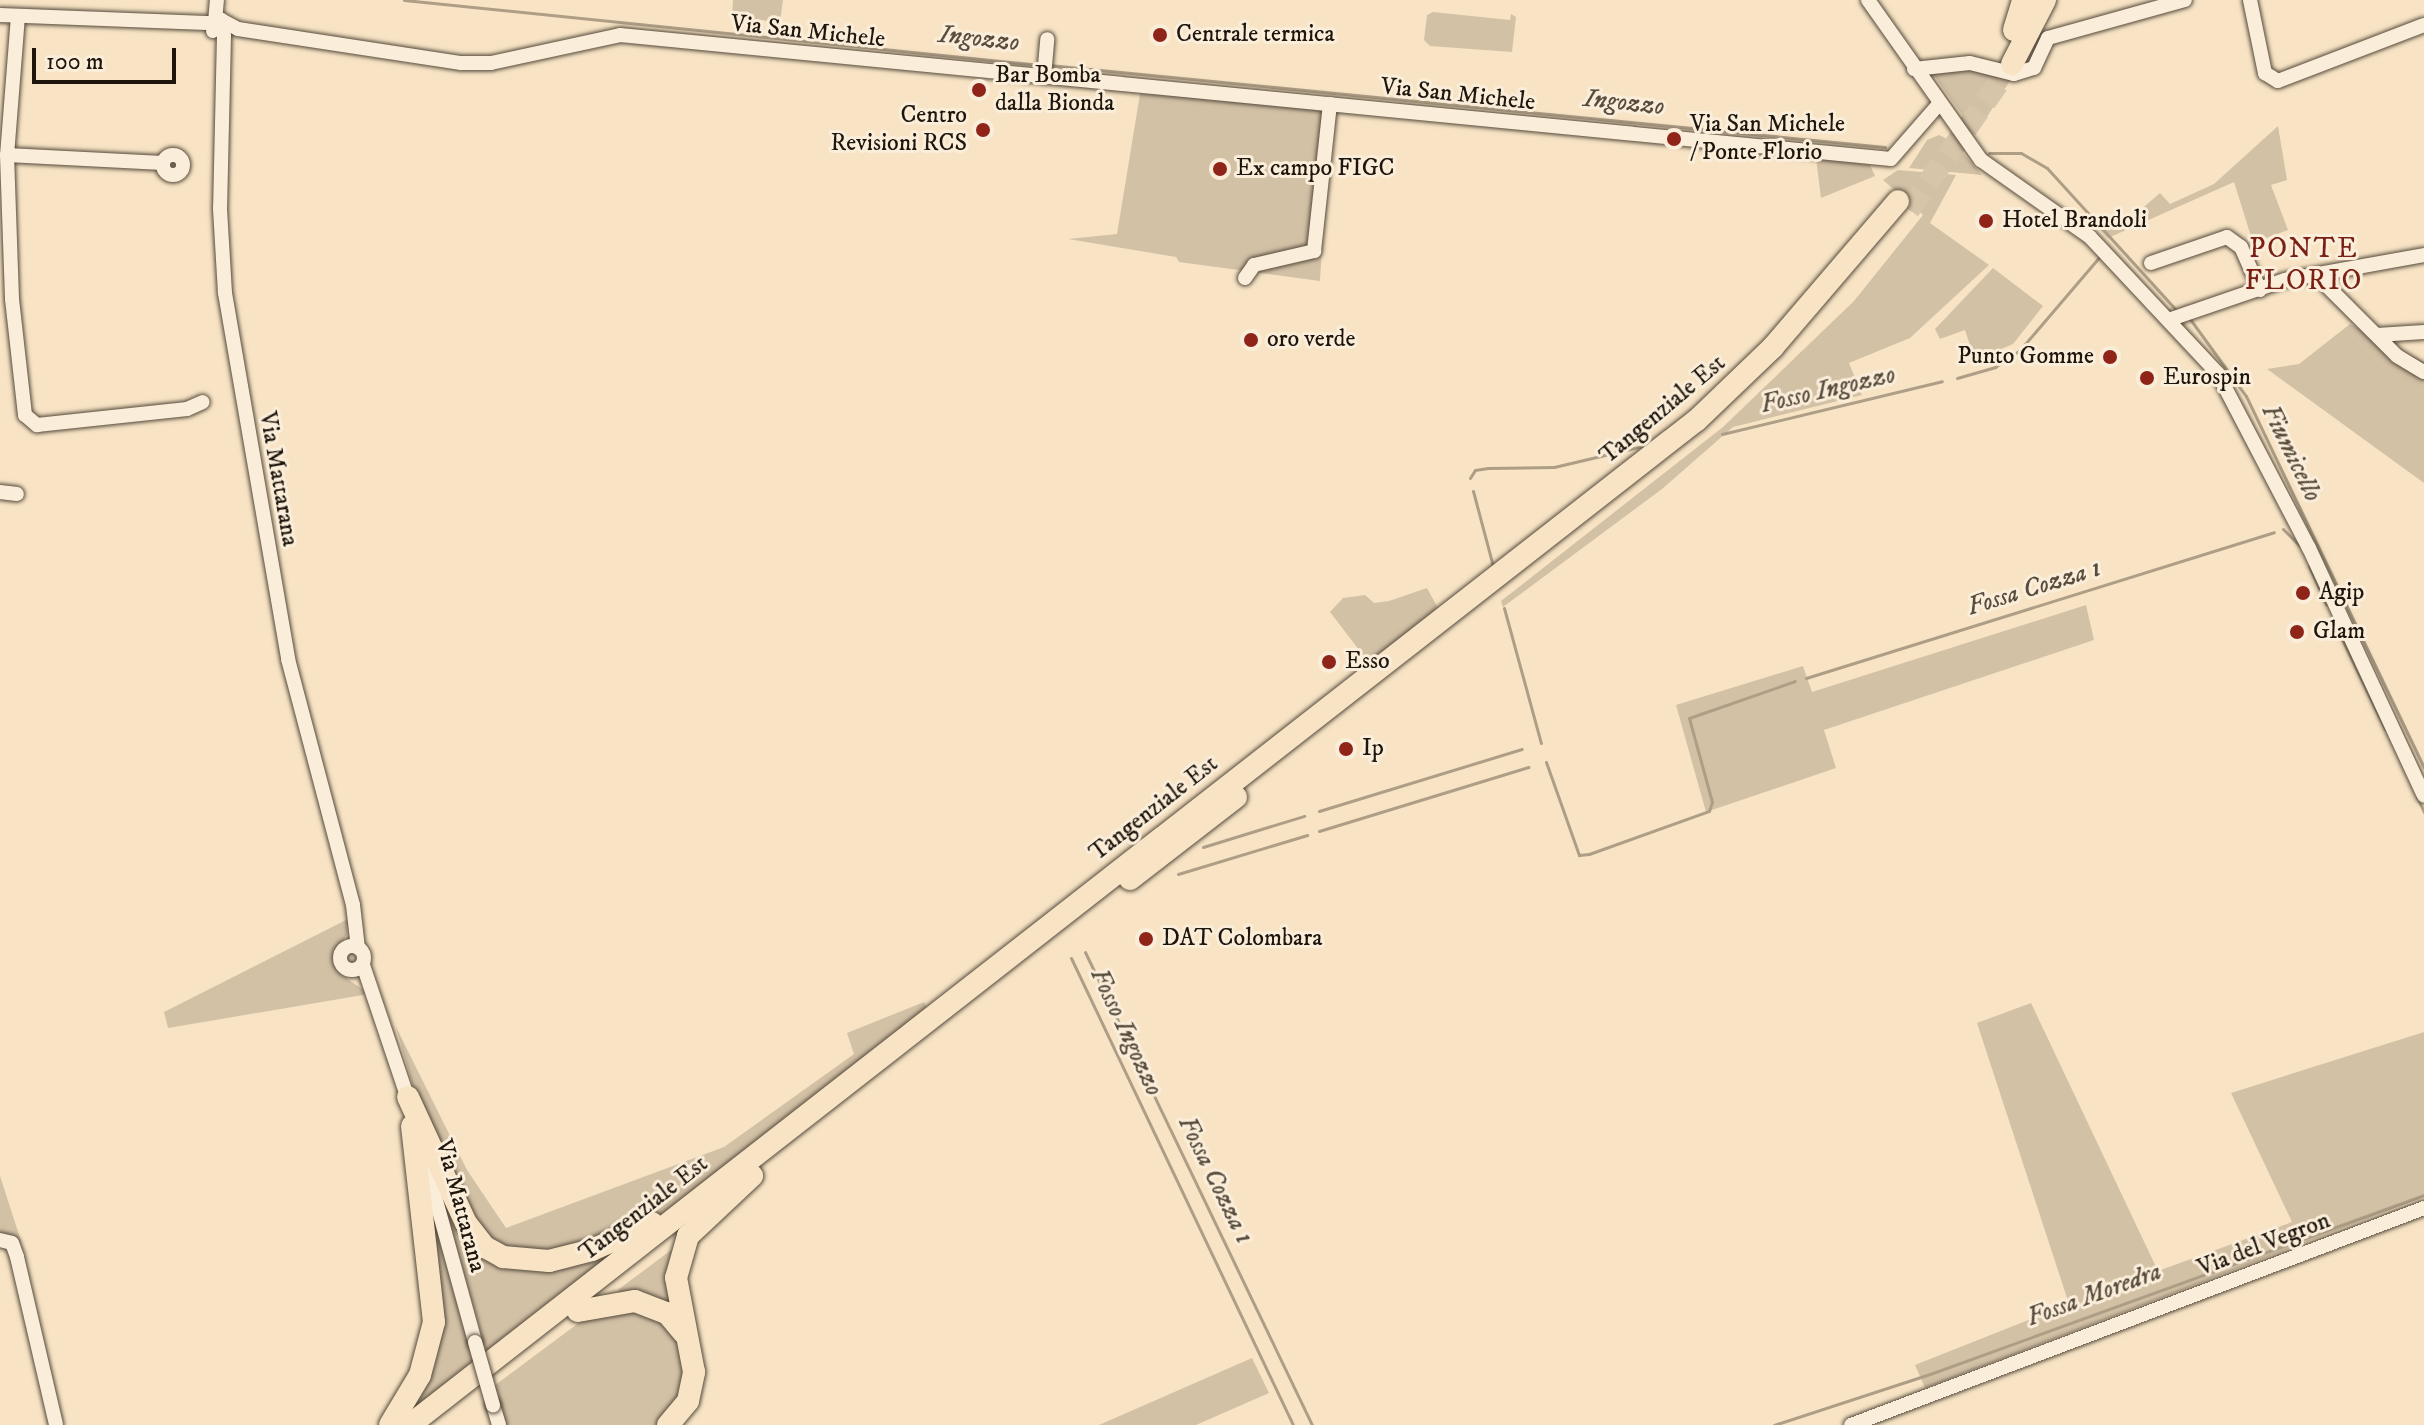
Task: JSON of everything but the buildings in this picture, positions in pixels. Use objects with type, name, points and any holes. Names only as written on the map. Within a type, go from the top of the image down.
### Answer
[{"type":"highway","points":[[2023,0],[2006,61],[2045,0]]},
{"type":"highway","points":[[2014,30],[2030,0]]},
{"type":"highway","name":"Tangenziale Est","points":[[410,1425],[1697,420],[1773,347],[1904,205],[1786,355],[1708,430],[433,1425]]},
{"type":"highway","points":[[408,1097],[474,1237],[517,1261],[549,1261],[592,1250],[636,1232],[719,1183]]},
{"type":"highway","points":[[390,1425],[420,1375],[434,1322],[408,1097]]},
{"type":"highway","points":[[668,1425],[692,1389],[688,1340],[676,1278],[688,1236],[752,1176]]},
{"type":"highway","points":[[578,1311],[618,1300],[649,1304],[672,1317],[688,1340]]},
{"type":"street","points":[[1868,0],[1981,160],[2090,237],[2178,315],[2218,374],[2241,416],[2424,796]]},
{"type":"street","points":[[1914,69],[1970,63],[2014,74],[2034,68],[2048,38],[2185,0]]},
{"type":"street","points":[[2250,0],[2265,73],[2278,81],[2424,25]]},
{"type":"street","points":[[217,1],[220,28]]},
{"type":"street","name":"Via San Michele","points":[[0,15],[220,28],[461,63],[491,63],[620,35],[1044,68],[1330,104],[1891,159],[1939,104]]},
{"type":"street","points":[[18,16],[7,155],[12,299],[28,421],[37,425],[187,409],[203,402]]},
{"type":"street","name":"Via Mattarana","points":[[220,28],[223,52],[220,209],[232,343],[288,659],[353,905],[358,948],[356,968],[378,999],[499,1425]]},
{"type":"street","points":[[1044,68],[1047,39]]},
{"type":"street","points":[[1245,278],[1254,265],[1314,251],[1330,104]]},
{"type":"street","points":[[7,155],[163,163]]},
{"type":"street","points":[[2151,263],[2227,237],[2241,247],[2260,290]]},
{"type":"street","points":[[2178,315],[2317,276],[2424,255]]},
{"type":"street","points":[[2317,276],[2377,335],[2424,372]]},
{"type":"street","points":[[2377,335],[2424,332]]},
{"type":"street","points":[[0,492],[17,494]]},
{"type":"street","name":"Via Mattarana","points":[[342,950],[350,937],[353,905]]},
{"type":"street","points":[[356,968],[339,960],[342,950],[358,948]]},
{"type":"street","name":"Via del Vegron","points":[[1851,1425],[2424,1208]]},
{"type":"street","points":[[0,1240],[12,1243],[17,1257],[56,1425]]},
{"type":"shaded area","points":[[733,0],[783,0],[780,22],[732,17]]},
{"type":"shaded area","points":[[1433,12],[1510,20],[1511,14],[1516,17],[1512,52],[1430,46],[1424,40],[1427,15]]},
{"type":"shaded area","points":[[1968,66],[2013,76],[1976,134],[1931,71]]},
{"type":"shaded area","points":[[1140,94],[1330,104],[1320,281],[1179,262],[1176,257],[1068,239],[1117,234]]},
{"type":"shaded area","points":[[2278,126],[2287,180],[2271,185],[2288,230],[2253,243],[2234,182],[2108,238],[2097,227],[2130,219],[2160,193],[2170,204],[2214,184]]},
{"type":"shaded area","points":[[1939,135],[1953,142],[1982,175],[1909,168],[1927,140]]},
{"type":"shaded area","points":[[1816,158],[1870,165],[1875,176],[1821,198]]},
{"type":"shaded area","points":[[1898,170],[1956,175],[1930,223],[1989,265],[1910,338],[1849,363],[1862,395],[1733,427],[1662,489],[1503,607],[1501,601],[1723,427],[1854,301],[1923,215],[1883,180]]},
{"type":"shaded area","points":[[1993,268],[2043,306],[2013,344],[1975,360],[1965,330],[1940,339],[1935,329]]},
{"type":"shaded area","points":[[2350,324],[2424,362],[2424,483],[2267,369],[2299,364]]},
{"type":"shaded area","points":[[1427,588],[1438,608],[1369,663],[1330,612],[1343,598],[1365,595],[1374,603]]},
{"type":"shaded area","points":[[2086,605],[2094,640],[1824,730],[1836,768],[1706,812],[1676,705],[1803,666],[1812,692]]},
{"type":"shaded area","points":[[348,919],[347,934],[333,957],[339,973],[369,994],[168,1028],[164,1012]]},
{"type":"shaded area","points":[[924,1002],[928,1010],[656,1220],[542,1257],[495,1244],[480,1230],[424,1124],[396,1027],[467,1170],[506,1228],[724,1147],[854,1054],[847,1033]]},
{"type":"shaded area","points":[[2031,1003],[2158,1271],[2292,1222],[2231,1093],[2424,1032],[2424,1197],[1925,1388],[1915,1365],[2069,1304],[1977,1023]]},
{"type":"shaded area","points":[[435,1171],[482,1250],[603,1257],[605,1262],[488,1357]]},
{"type":"shaded area","points":[[0,1176],[22,1244],[13,1235],[0,1234]]},
{"type":"shaded area","points":[[422,1180],[475,1368],[404,1422],[435,1364],[442,1322]]},
{"type":"shaded area","points":[[674,1248],[676,1307],[618,1293],[619,1289]]},
{"type":"shaded area","points":[[649,1310],[681,1337],[689,1379],[660,1425],[506,1425],[494,1386],[592,1313]]},
{"type":"shaded area","points":[[1252,1358],[1269,1393],[1196,1425],[1099,1425]]},
{"type":"waterway","name":"Ingozzo","points":[[404,0],[1041,65]]},
{"type":"waterway","name":"Ingozzo","points":[[1049,65],[1885,147]]},
{"type":"waterway","name":"Fiumicello","points":[[1989,153],[2021,153],[2047,168],[2177,311]]},
{"type":"waterway","name":"Fosso Ingozzo","points":[[1957,378],[1995,367],[2019,351],[2100,256]]},
{"type":"waterway","name":"Fiumicello","points":[[2190,319],[2246,396],[2424,768]]},
{"type":"waterway","name":"Fosso Ingozzo","points":[[1722,434],[1942,381]]},
{"type":"waterway","name":"Fosso Ingozzo","points":[[1470,478],[1475,470],[1554,467],[1647,445]]},
{"type":"waterway","name":"Fosso Ingozzo","points":[[1473,491],[1493,566]]},
{"type":"waterway","name":"Fossa Cozza 1","points":[[2283,529],[2299,545]]},
{"type":"waterway","name":"Fossa Cozza 1","points":[[1806,678],[2274,532]]},
{"type":"waterway","name":"Fossa Cozza 1","points":[[2309,566],[2326,604]]},
{"type":"waterway","name":"Fosso Ingozzo","points":[[1504,608],[1541,743]]},
{"type":"waterway","name":"Fossa Cozza 1","points":[[2336,626],[2385,729]]},
{"type":"waterway","name":"Fossa Cozza 1","points":[[1546,762],[1579,855],[1589,854],[1709,811],[1712,802],[1689,718],[1795,681]]},
{"type":"waterway","name":"Fosso Ingozzo","points":[[1319,811],[1522,749]]},
{"type":"waterway","name":"Fossa Cozza 1","points":[[1319,831],[1528,767]]},
{"type":"waterway","name":"Fossa Cozza 1","points":[[2417,797],[2424,812]]},
{"type":"waterway","name":"Fosso Ingozzo","points":[[1203,847],[1304,816]]},
{"type":"waterway","name":"Fossa Cozza 1","points":[[1178,874],[1307,835]]},
{"type":"waterway","name":"Fossa Cozza 1","points":[[1085,952],[1312,1425]]},
{"type":"waterway","name":"Fosso Ingozzo","points":[[1071,958],[1293,1425]]},
{"type":"waterway","name":"Fossa Moredra","points":[[1774,1425],[1930,1374],[2424,1195]]},
{"type":"tunnel","points":[[1909,210],[2012,64]]},
{"type":"place","name":"Centrale termica","points":[[1160,35]]},
{"type":"place","name":"Bar Bomba dalla Bionda","points":[[979,90]]},
{"type":"place","name":"Centro Revisioni RCS","points":[[983,130]]},
{"type":"place","name":"Via San Michele / Ponte Florio","points":[[1674,139]]},
{"type":"place","name":"Ex campo FIGC","points":[[1220,169]]},
{"type":"place","name":"Hotel Brandoli","points":[[1986,221]]},
{"type":"place","name":"oro verde","points":[[1251,340]]},
{"type":"place","name":"Punto Gomme","points":[[2110,357]]},
{"type":"place","name":"Eurospin","points":[[2147,378]]},
{"type":"place","name":"Agip","points":[[2303,593]]},
{"type":"place","name":"Glam","points":[[2297,632]]},
{"type":"place","name":"Esso","points":[[1329,662]]},
{"type":"place","name":"Ip","points":[[1346,749]]},
{"type":"place","name":"DAT Colombara","points":[[1146,939]]},
{"type":"district","name":"PONTE FLORIO","points":[[2304,265]]}]
